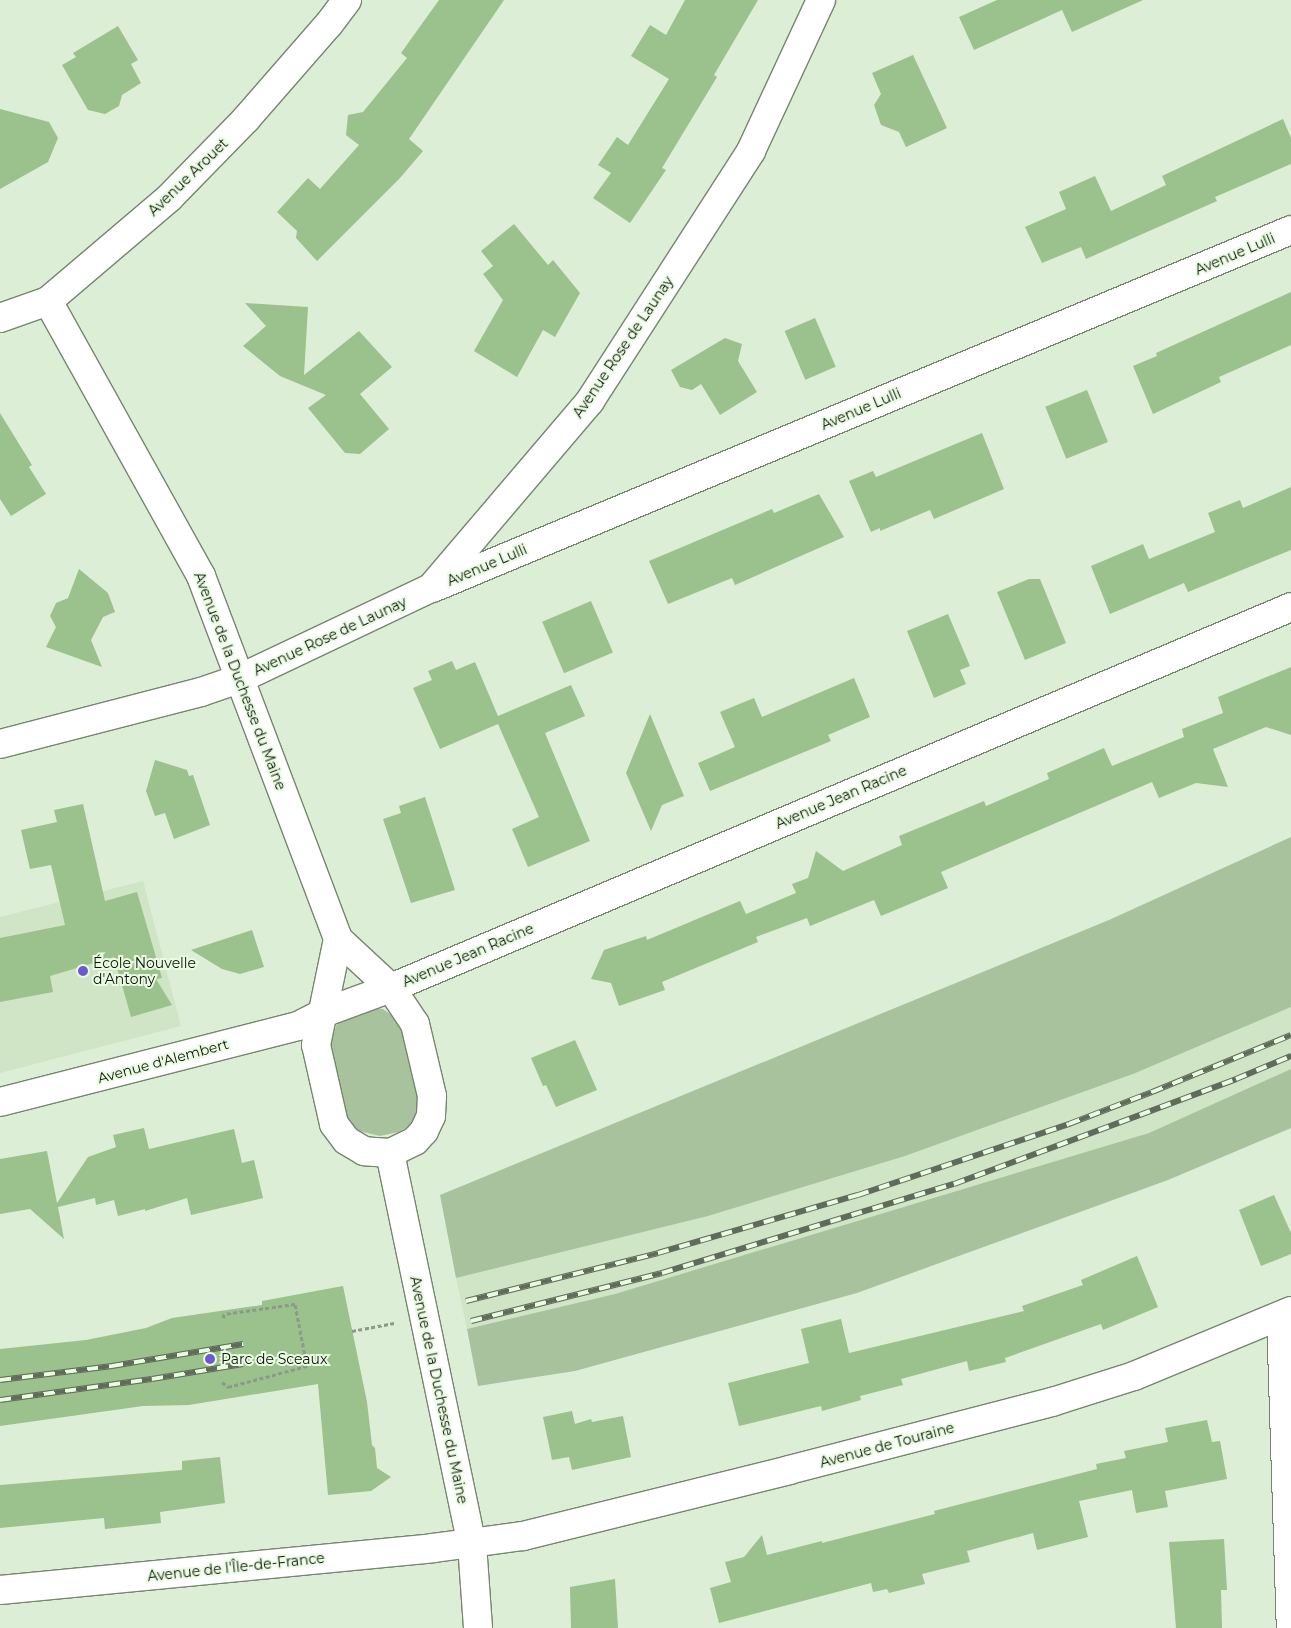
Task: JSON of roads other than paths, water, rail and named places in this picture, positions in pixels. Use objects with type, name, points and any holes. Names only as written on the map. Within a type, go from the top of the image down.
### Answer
[{"type":"street","name":"Avenue Arouet","points":[[0,318],[48,301],[170,198],[246,119],[329,24],[347,0]]},
{"type":"street","name":"Avenue Rose de Launay","points":[[0,744],[201,692],[239,679],[432,588],[590,401],[751,151],[821,0]]},
{"type":"street","name":"Avenue Lulli","points":[[432,588],[1291,230]]},
{"type":"street","name":"Avenue de la Duchesse du Maine","points":[[48,301],[201,576],[338,939],[391,988],[415,1024],[432,1096],[431,1116],[424,1131],[415,1141],[390,1153],[472,1544],[478,1628]]},
{"type":"street","name":"Avenue Jean Racine","points":[[391,988],[1291,607]]},
{"type":"street","points":[[338,939],[316,1044],[334,1124],[346,1140],[364,1151],[390,1153]]},
{"type":"street","points":[[323,1013],[391,988]]},
{"type":"street","name":"Avenue d'Alembert","points":[[0,1102],[298,1026],[323,1013]]},
{"type":"street","points":[[1286,1313],[1291,1628]]},
{"type":"street","name":"Avenue de Touraine","points":[[472,1544],[542,1531],[1052,1402],[1134,1376],[1286,1313]]},
{"type":"street","name":"Avenue de l'Île-de-France","points":[[0,1590],[472,1544]]},
{"type":"railway","points":[[466,1301],[658,1253],[858,1195],[1069,1124],[1291,1035]]},
{"type":"railway","points":[[471,1321],[662,1273],[954,1184],[1236,1079],[1291,1056]]},
{"type":"railway","points":[[0,1380],[112,1366],[243,1344]]},
{"type":"railway","points":[[0,1400],[152,1379],[243,1364]]},
{"type":"place","name":"École Nouvelle d'Antony","points":[[83,971]]},
{"type":"place","name":"Parc de Sceaux","points":[[210,1359]]}]
